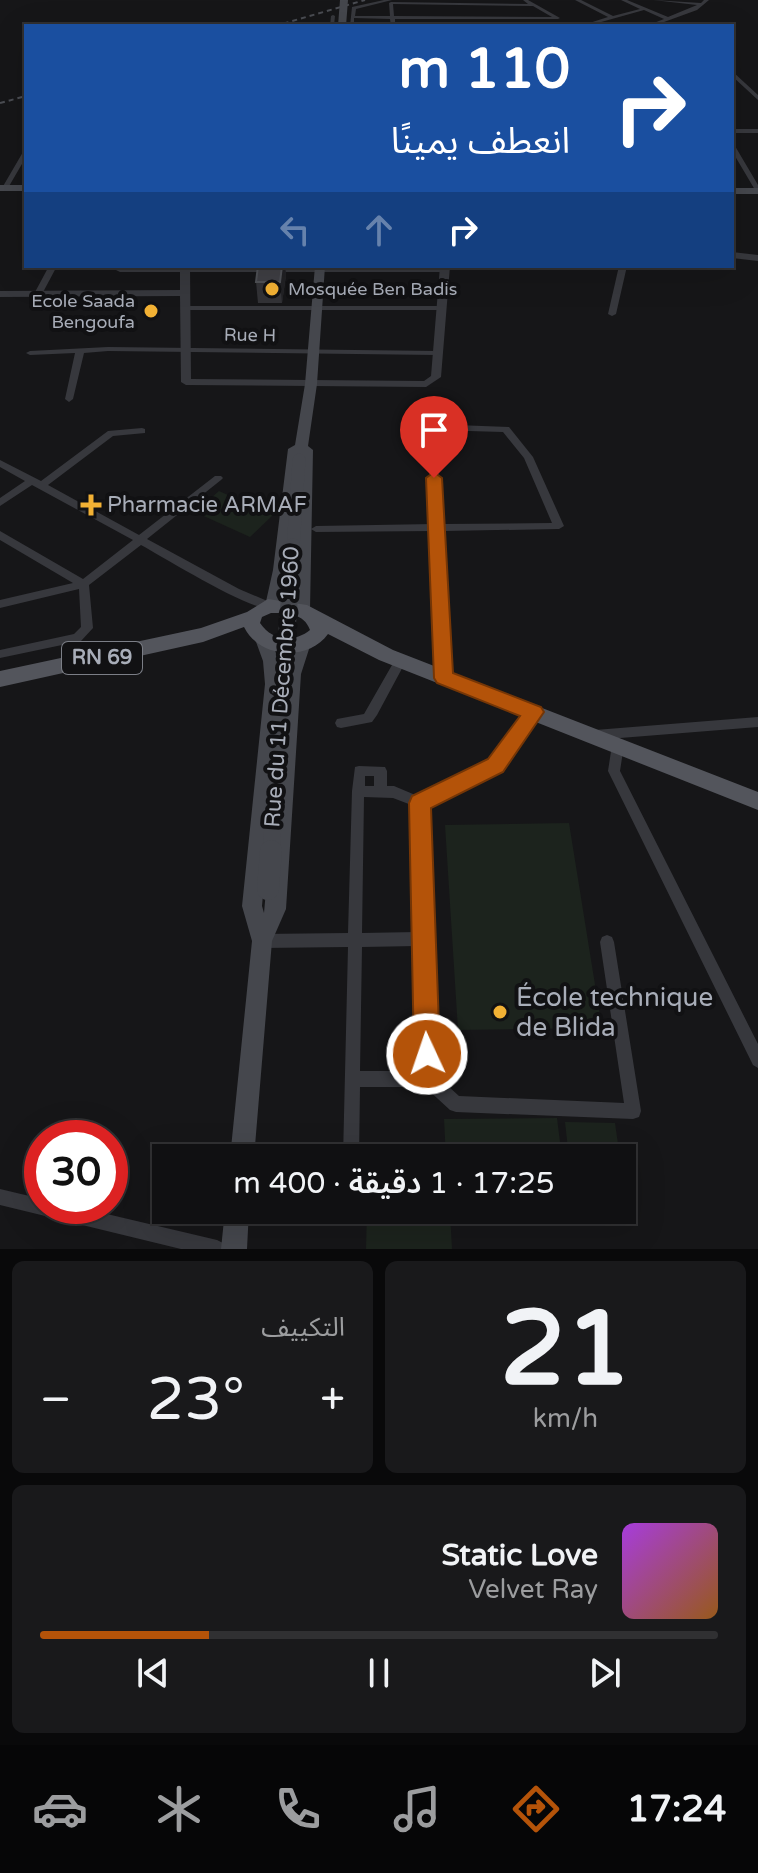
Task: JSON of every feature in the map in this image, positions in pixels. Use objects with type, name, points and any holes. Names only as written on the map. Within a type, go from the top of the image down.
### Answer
[{"type":"main road","points":[[342,24],[344,0]]},
{"type":"main road","points":[[2,188],[24,188]]},
{"type":"main road","points":[[734,191],[757,188]]},
{"type":"main road","name":"Rue du 11 Décembre 1960","points":[[243,1144],[268,889],[299,460],[311,384],[320,268]]},
{"type":"main road","name":"Rue du 11 Décembre 1960","points":[[262,611],[281,570],[292,459],[302,433]]},
{"type":"main road","name":"Rue du 11 Décembre 1960","points":[[302,433],[307,459],[309,614]]},
{"type":"main road","points":[[261,638],[251,628],[262,611]]},
{"type":"main road","points":[[203,635],[262,611],[309,614],[393,658],[758,801]]},
{"type":"main road","points":[[304,645],[320,632],[309,614]]},
{"type":"main road","points":[[203,635],[261,638],[304,645],[339,645],[393,658]]},
{"type":"main road","name":"RN 69","points":[[0,679],[203,635]]},
{"type":"main road","name":"Rue du 11 Décembre 1960","points":[[261,638],[273,684],[252,906],[262,941]]},
{"type":"main road","name":"Rue du 11 Décembre 1960","points":[[262,941],[273,919],[277,897],[294,667],[304,645]]},
{"type":"main road","points":[[234,1249],[236,1224]]},
{"type":"street","points":[[352,24],[354,8],[390,0]]},
{"type":"street","points":[[352,17],[558,18],[525,0]]},
{"type":"street","points":[[577,0],[620,24]]},
{"type":"street","points":[[623,0],[680,24]]},
{"type":"street","points":[[655,0],[704,2]]},
{"type":"street","points":[[654,24],[704,2]]},
{"type":"street","points":[[393,24],[391,3],[533,5]]},
{"type":"street","points":[[589,24],[644,9]]},
{"type":"street","points":[[332,24],[333,16]]},
{"type":"street","points":[[474,17],[475,24]]},
{"type":"street","points":[[734,75],[758,98]]},
{"type":"street","points":[[734,89],[747,88]]},
{"type":"street","points":[[734,131],[758,131]]},
{"type":"street","points":[[734,149],[757,188]]},
{"type":"street","points":[[2,188],[24,155]]},
{"type":"street","points":[[734,255],[758,258]]},
{"type":"street","points":[[38,294],[52,268]]},
{"type":"street","points":[[120,268],[120,270],[185,268],[444,268],[436,377],[426,384],[186,382],[185,268]]},
{"type":"street","points":[[612,314],[623,268]]},
{"type":"street","points":[[0,294],[186,293]]},
{"type":"street","points":[[186,308],[441,308]]},
{"type":"street","name":"Rue H","points":[[30,353],[186,350],[437,353]]},
{"type":"street","points":[[69,399],[80,351]]},
{"type":"street","points":[[316,529],[439,528],[559,526],[528,457],[506,429],[429,427],[439,528],[444,678]]},
{"type":"street","points":[[0,503],[37,483],[111,433],[142,431]]},
{"type":"street","points":[[0,463],[144,540],[262,611]]},
{"type":"street","points":[[0,604],[84,584],[144,540],[218,478]]},
{"type":"street","points":[[0,535],[84,584]]},
{"type":"street","points":[[0,654],[82,635],[87,628],[84,584]]},
{"type":"street","points":[[341,723],[368,718],[373,712],[393,658]]},
{"type":"street","points":[[351,1144],[358,791],[394,792],[420,803],[495,766],[534,712]]},
{"type":"street","points":[[593,735],[758,722]]},
{"type":"street","points":[[618,745],[614,771],[758,1060]]},
{"type":"street","points":[[420,803],[428,1079]]},
{"type":"street","points":[[262,941],[422,939]]},
{"type":"street","points":[[352,1079],[428,1079],[456,1104],[633,1111],[607,942]]},
{"type":"street","points":[[0,1197],[217,1249]]},
{"type":"shaded area","points":[[219,491],[273,515],[250,537],[195,512]]},
{"type":"shaded area","points":[[569,823],[602,1028],[458,1030],[445,825]]},
{"type":"shaded area","points":[[557,1118],[560,1144],[445,1144],[444,1119]]},
{"type":"shaded area","points":[[565,1122],[615,1123],[618,1144],[567,1144]]},
{"type":"shaded area","points":[[367,1224],[451,1224],[452,1249],[366,1249]]},
{"type":"building","points":[[258,268],[282,268],[280,282],[256,282]]},
{"type":"railway","points":[[282,24],[365,0]]},
{"type":"railway","points":[[0,103],[24,97]]},
{"type":"place","name":"Mosquée Ben Badis","points":[[272,289]]},
{"type":"place","name":"Ecole Saada Bengoufa","points":[[151,311]]},
{"type":"place","name":"Pharmacie ARMAF","points":[[91,505]]},
{"type":"place","name":"École technique de Blida","points":[[500,1012]]},
{"type":"route","points":[[427,1054],[420,803],[492,769],[534,712],[444,678],[439,528],[434,478]]}]
